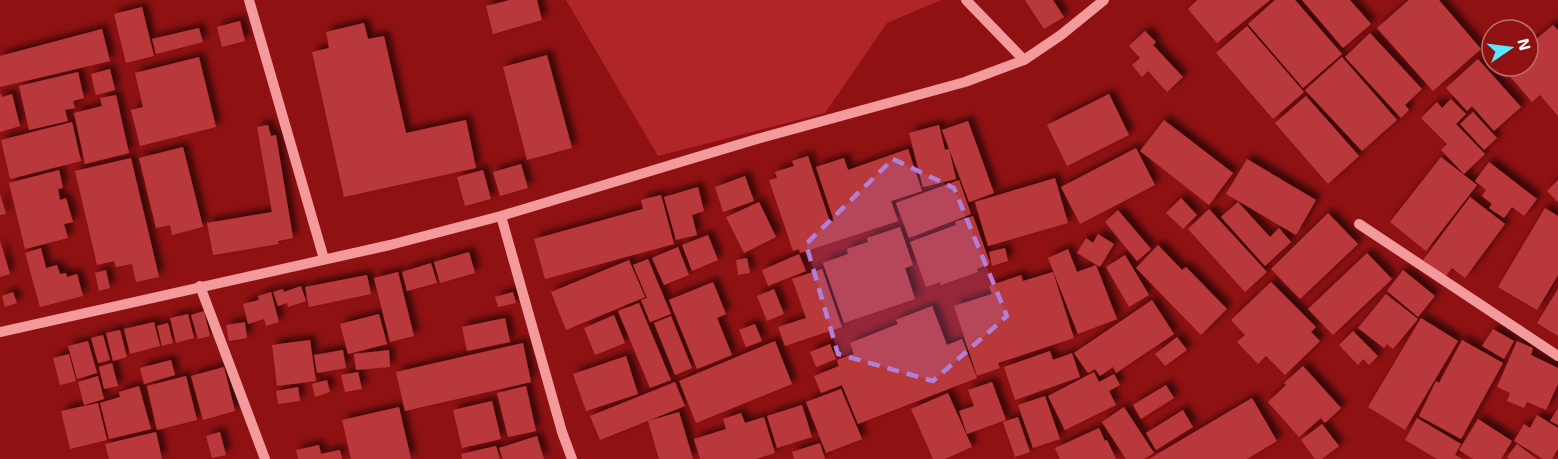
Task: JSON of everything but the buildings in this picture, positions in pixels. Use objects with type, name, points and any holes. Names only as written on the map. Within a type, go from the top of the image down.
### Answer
[{"type":"street","points":[[249,0],[324,259]]},
{"type":"street","points":[[966,0],[1024,60]]},
{"type":"street","points":[[0,332],[324,259],[501,216],[757,139],[965,82],[1024,60],[1061,35],[1104,0]]},
{"type":"street","points":[[501,216],[561,432],[572,459]]},
{"type":"street","points":[[1359,224],[1558,356]]},
{"type":"street","points":[[200,286],[265,459]]},
{"type":"highlighted area","points":[[893,159],[954,188],[1007,316],[933,381],[838,354],[806,244]]},
{"type":"shaded area","points":[[566,0],[941,0],[887,23],[825,113],[658,156]]}]
